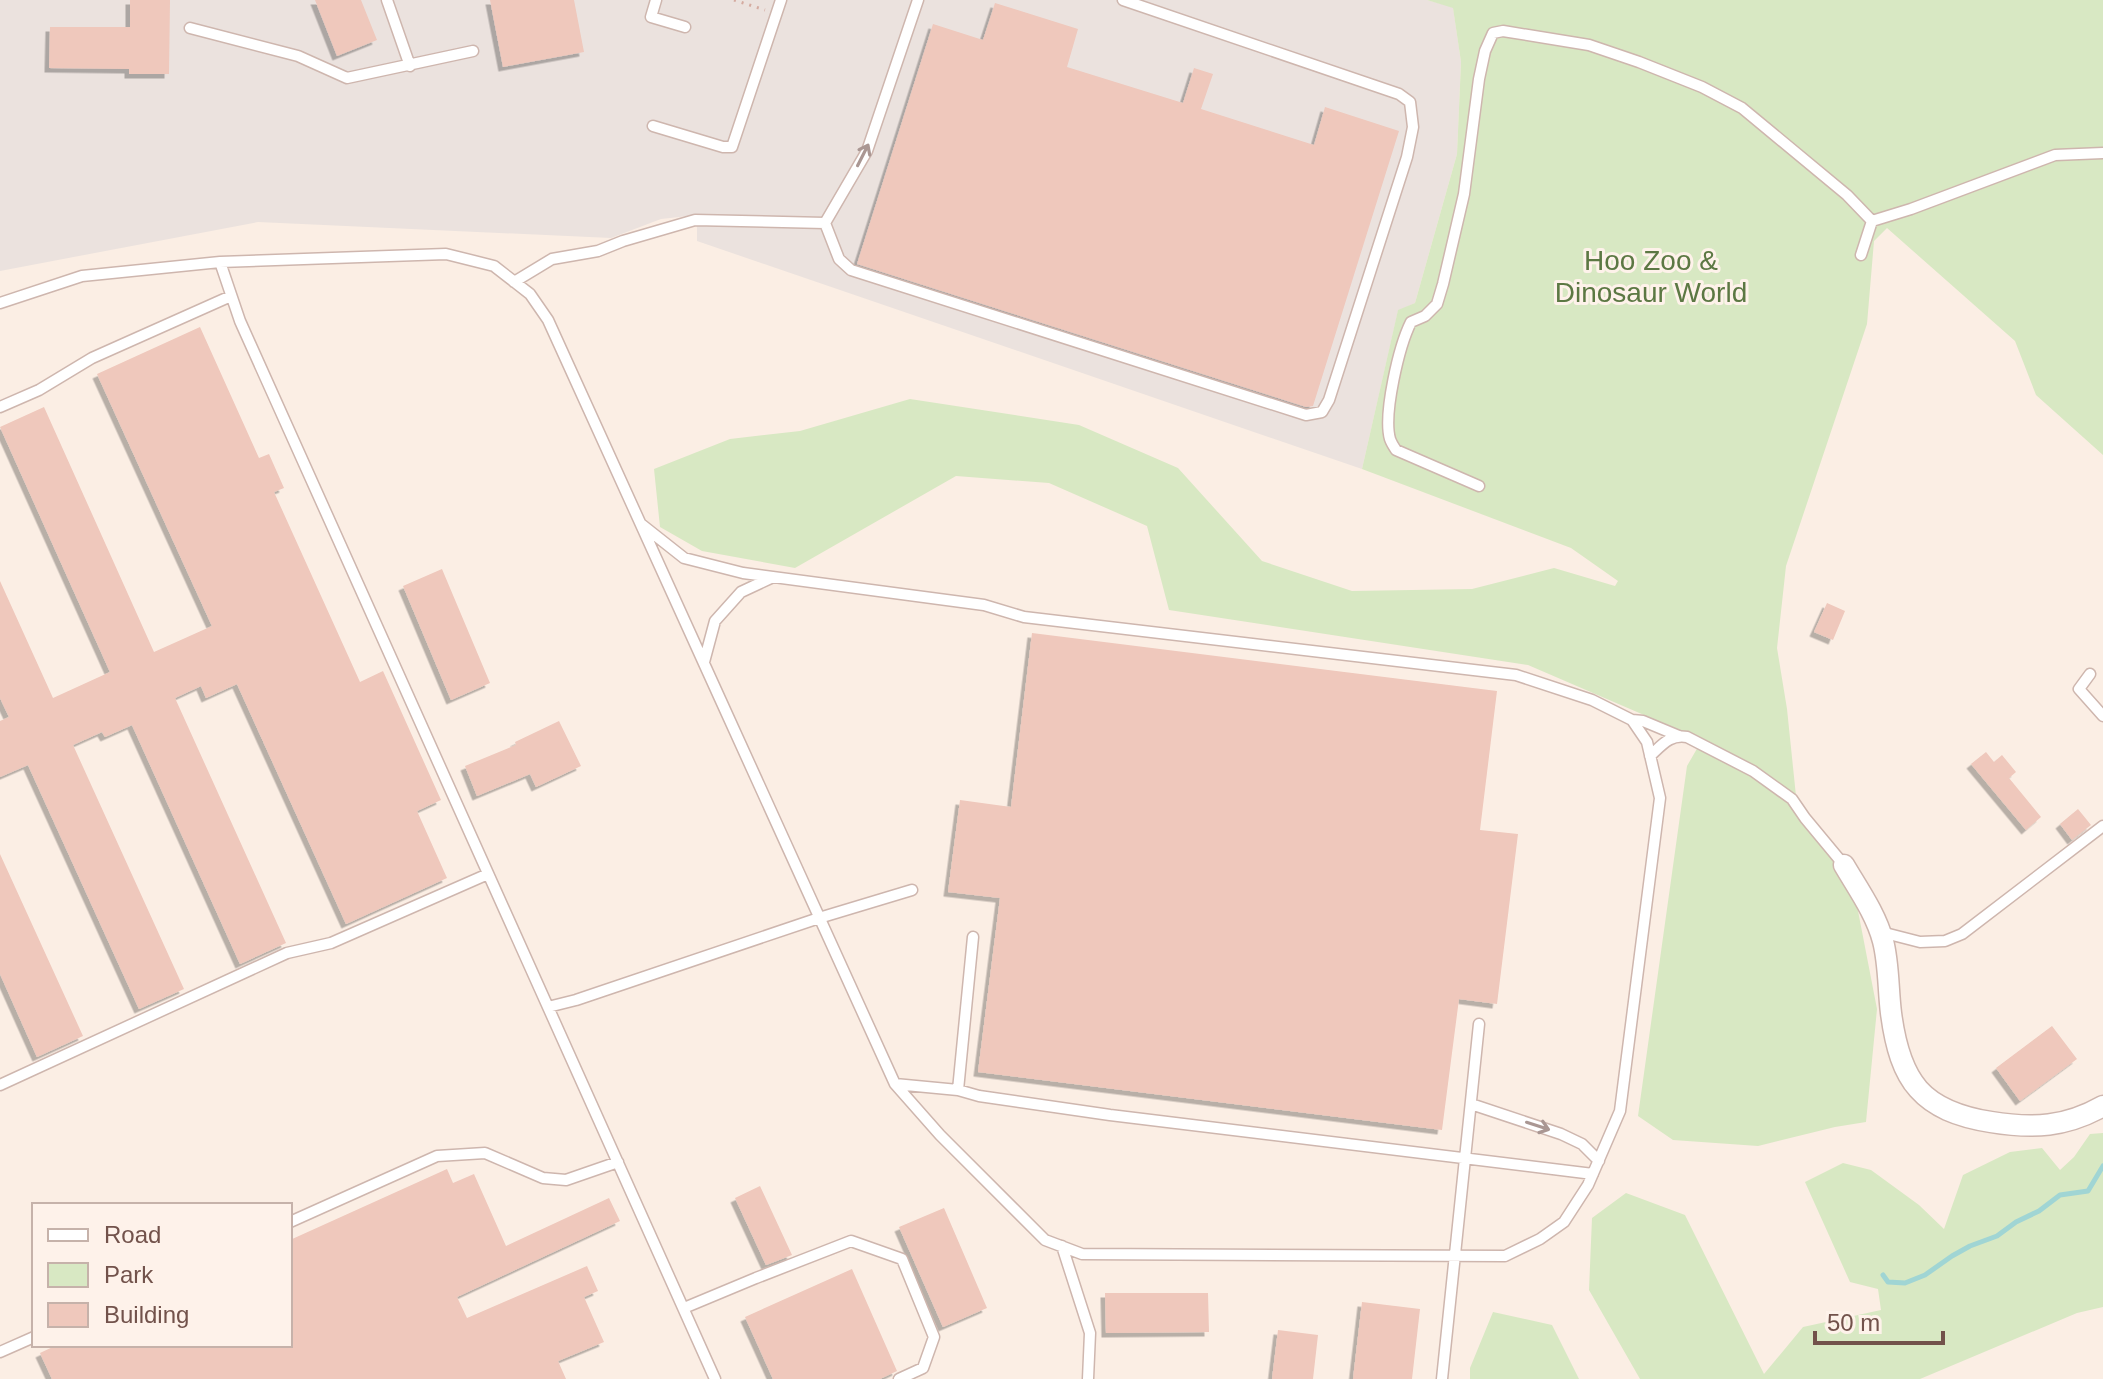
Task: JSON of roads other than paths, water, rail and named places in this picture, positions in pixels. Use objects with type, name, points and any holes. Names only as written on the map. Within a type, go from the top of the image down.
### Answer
[{"type":"street","points":[[1844,865],[1867,903],[1879,932],[1899,1051],[1910,1082],[1925,1096],[1939,1107],[1965,1118],[2022,1126],[2043,1127],[2089,1114],[2103,1106]]},
{"type":"lane","points":[[387,0],[410,66]]},
{"type":"lane","points":[[656,0],[651,17],[685,27]]},
{"type":"lane","points":[[653,126],[732,147],[781,0]]},
{"type":"lane","points":[[825,223],[867,151],[918,0]]},
{"type":"lane","points":[[825,223],[839,259],[851,270],[1306,415],[1322,412],[1334,385],[1407,157],[1413,127],[1410,102],[1399,94],[1123,0]]},
{"type":"lane","points":[[190,28],[298,56],[347,78],[473,51]]},
{"type":"lane","points":[[1479,486],[1396,450],[1390,441],[1388,418],[1404,335],[1411,322],[1425,316],[1437,304],[1443,284],[1464,194],[1482,65],[1493,33],[1503,31],[1589,45],[1702,87],[1742,108],[1847,195],[1872,221]]},
{"type":"lane","points":[[1872,221],[2055,155],[2103,153]]},
{"type":"lane","points":[[514,282],[552,259],[598,251],[695,220],[825,223]]},
{"type":"lane","points":[[1861,255],[1872,221]]},
{"type":"lane","points":[[0,303],[82,276],[220,262],[446,254],[494,266],[530,294],[548,320],[895,1084],[940,1135],[1045,1240],[1082,1254],[1505,1256],[1540,1239],[1564,1222],[1593,1174],[1620,1111],[1660,798],[1647,742],[1632,720]]},
{"type":"lane","points":[[220,262],[246,336],[715,1379]]},
{"type":"lane","points":[[0,407],[39,390],[92,358],[231,296]]},
{"type":"lane","points":[[641,524],[684,558],[743,573],[984,605],[1024,617],[1516,675],[1592,700],[1632,720],[1687,737],[1753,771],[1792,799],[1844,865]]},
{"type":"lane","points":[[704,662],[715,621],[741,592],[773,577]]},
{"type":"lane","points":[[2090,674],[2079,689],[2103,716]]},
{"type":"lane","points":[[1650,756],[1667,739],[1679,736]]},
{"type":"lane","points":[[1879,932],[1920,942],[1945,941],[1962,934],[2103,826]]},
{"type":"lane","points":[[0,1085],[287,953],[331,943],[488,874]]},
{"type":"lane","points":[[548,1007],[912,890]]},
{"type":"lane","points":[[958,1090],[973,937]]},
{"type":"lane","points":[[1442,1379],[1479,1024]]},
{"type":"lane","points":[[895,1084],[958,1090],[979,1096],[1110,1115],[1593,1174]]},
{"type":"lane","points":[[1471,1104],[1561,1134],[1582,1144],[1599,1161]]},
{"type":"lane","points":[[292,1221],[437,1156],[485,1153],[543,1178],[566,1180],[618,1162]]},
{"type":"lane","points":[[684,1308],[851,1241],[902,1259],[934,1337],[923,1368],[899,1379]]},
{"type":"lane","points":[[1062,1246],[1090,1333],[1088,1379]]},
{"type":"lane","points":[[0,1352],[32,1338]]},
{"type":"waterway","points":[[1883,1275],[1888,1282],[1905,1283],[1925,1275],[1970,1246],[1997,1236],[2060,1195],[2088,1191],[2103,1166]]},
{"type":"park label","name":"Hoo Zoo & Dinosaur World","points":[[1651,276]]}]
